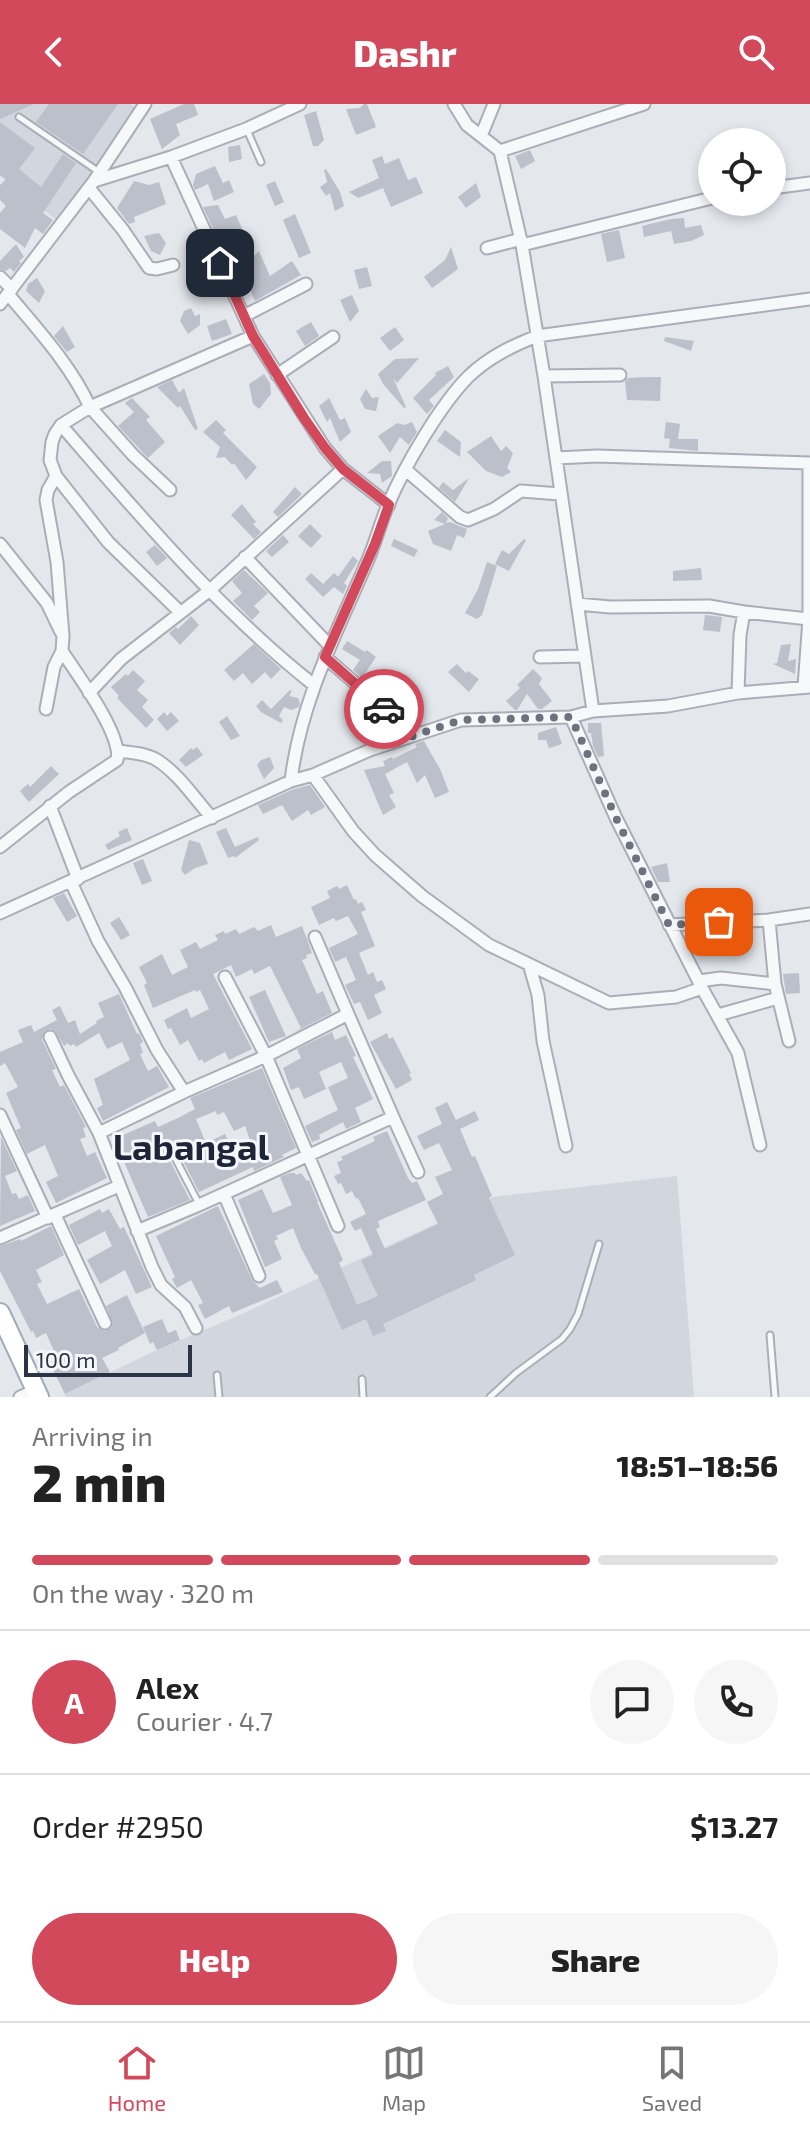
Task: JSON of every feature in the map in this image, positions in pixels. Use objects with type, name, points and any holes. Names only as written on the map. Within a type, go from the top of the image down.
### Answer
[{"type":"main road","points":[[0,1313],[31,1395]]},
{"type":"street","points":[[7,295],[94,180],[145,104]]},
{"type":"street","points":[[94,180],[171,157],[246,129],[300,104]]},
{"type":"street","points":[[454,104],[467,125],[500,151],[521,242],[544,376],[593,711]]},
{"type":"street","points":[[481,136],[494,104]]},
{"type":"street","points":[[500,151],[644,104]]},
{"type":"street","points":[[171,157],[253,336],[277,375],[318,438],[343,469],[389,505]]},
{"type":"street","points":[[94,180],[149,268],[173,265]]},
{"type":"street","points":[[786,186],[810,183]]},
{"type":"street","points":[[487,248],[698,201]]},
{"type":"street","points":[[0,277],[7,295],[56,350],[90,407],[170,490]]},
{"type":"street","points":[[244,316],[306,284]]},
{"type":"street","points":[[291,781],[299,733],[314,685],[389,505],[433,424],[468,378],[497,354],[537,336],[810,299]]},
{"type":"street","points":[[180,612],[108,542],[56,476],[50,451],[61,425],[90,407],[253,336]]},
{"type":"street","points":[[277,375],[333,337]]},
{"type":"street","points":[[544,376],[620,375]]},
{"type":"street","points":[[61,425],[210,590],[275,654],[314,685]]},
{"type":"street","points":[[0,913],[291,781],[313,775],[370,750],[461,720],[571,717],[593,711],[668,706],[738,693],[807,687],[809,463],[597,456],[556,458]]},
{"type":"street","points":[[89,693],[121,659],[210,590],[343,469]]},
{"type":"street","points":[[406,470],[460,517],[468,520],[494,509],[521,491],[560,494]]},
{"type":"street","points":[[46,709],[54,667],[62,651],[63,636],[57,562],[46,500],[56,476]]},
{"type":"street","points":[[0,544],[47,603],[63,636]]},
{"type":"street","points":[[245,557],[327,652],[399,724],[407,738]]},
{"type":"street","points":[[577,604],[610,607],[709,606],[809,619]]},
{"type":"street","points":[[738,693],[744,612]]},
{"type":"street","points":[[0,847],[50,806],[117,760],[119,751],[110,728],[62,651]]},
{"type":"street","points":[[540,657],[584,656]]},
{"type":"street","points":[[571,717],[669,925],[738,1053],[760,1145]]},
{"type":"street","points":[[119,751],[157,760],[212,818]]},
{"type":"street","points":[[313,775],[346,822],[375,855],[422,896],[475,936],[609,1003],[676,997],[700,984],[721,978],[775,984]]},
{"type":"street","points":[[50,806],[74,881],[98,941],[157,1050],[184,1092]]},
{"type":"street","points":[[669,925],[769,920],[810,914]]},
{"type":"street","points":[[769,920],[775,984],[789,1041]]},
{"type":"street","points":[[315,937],[418,1172]]},
{"type":"street","points":[[529,964],[538,995],[543,1041],[566,1146]]},
{"type":"street","points":[[225,977],[266,1056],[338,1226]]},
{"type":"street","points":[[718,1015],[778,998]]},
{"type":"street","points":[[99,1133],[266,1056],[348,1014]]},
{"type":"street","points":[[50,1037],[99,1133],[161,1285],[185,1307],[196,1328]]},
{"type":"street","points":[[0,1115],[105,1323]]},
{"type":"street","points":[[137,1231],[393,1117]]},
{"type":"street","points":[[0,1238],[119,1186]]},
{"type":"street","points":[[224,1194],[259,1276]]},
{"type":"lane","points":[[19,117],[94,180]]},
{"type":"lane","points":[[246,129],[261,162]]},
{"type":"lane","points":[[172,1152],[199,1205]]},
{"type":"lane","points":[[490,1397],[562,1339],[570,1329],[578,1314],[599,1244]]},
{"type":"lane","points":[[770,1335],[775,1397]]},
{"type":"lane","points":[[217,1375],[219,1397]]},
{"type":"lane","points":[[362,1379],[363,1397]]},
{"type":"shaded area","points":[[0,104],[130,104],[136,108],[58,221],[0,176]]},
{"type":"shaded area","points":[[677,1176],[694,1397],[66,1397],[65,1394],[157,1350],[493,1197]]},
{"type":"building","points":[[0,104],[34,104],[0,119]]},
{"type":"building","points":[[49,104],[118,104],[83,154],[36,122]]},
{"type":"building","points":[[184,104],[194,104],[198,115],[176,124],[180,135],[162,149],[150,119]]},
{"type":"building","points":[[367,104],[376,127],[356,135],[346,109],[360,108]]},
{"type":"building","points":[[316,111],[324,140],[313,146],[304,115]]},
{"type":"building","points":[[0,122],[35,148],[19,169],[41,187],[63,154],[76,163],[43,213],[53,220],[43,234],[35,228],[25,248],[0,229],[0,213],[6,206],[0,200],[0,185],[6,179],[0,175]]},
{"type":"building","points":[[240,145],[242,159],[229,162],[228,147]]},
{"type":"building","points":[[530,150],[535,161],[521,169],[515,156]]},
{"type":"building","points":[[382,156],[385,164],[399,158],[408,180],[416,177],[423,193],[391,207],[383,188],[358,198],[349,192],[379,178],[372,160]]},
{"type":"building","points":[[215,166],[223,183],[229,180],[234,192],[214,201],[208,184],[195,190],[193,185],[196,174]]},
{"type":"building","points":[[326,169],[340,192],[344,206],[335,211],[330,193],[326,196],[320,187],[327,182]]},
{"type":"building","points":[[134,181],[149,185],[159,182],[166,204],[134,217],[135,222],[129,224],[117,208]]},
{"type":"building","points":[[275,181],[284,202],[275,206],[266,185]]},
{"type":"building","points":[[476,183],[481,197],[466,208],[458,197]]},
{"type":"building","points":[[218,205],[225,219],[236,215],[249,244],[227,253],[203,207]]},
{"type":"building","points":[[295,214],[311,253],[299,258],[283,220]]},
{"type":"building","points":[[684,218],[685,228],[701,225],[704,235],[674,244],[671,231],[644,237],[642,226]]},
{"type":"building","points":[[619,230],[625,258],[607,262],[601,234]]},
{"type":"building","points":[[159,233],[166,243],[160,255],[151,251],[144,236]]},
{"type":"building","points":[[16,244],[24,257],[19,261],[21,263],[14,272],[10,268],[6,271],[0,269],[0,261]]},
{"type":"building","points":[[451,247],[458,269],[432,288],[424,277],[445,260]]},
{"type":"building","points":[[259,251],[270,276],[292,261],[301,275],[255,301],[243,274],[248,272],[248,262]]},
{"type":"building","points":[[367,267],[372,286],[359,289],[354,270]]},
{"type":"building","points":[[37,278],[45,291],[39,303],[26,291],[28,284]]},
{"type":"building","points":[[352,295],[359,311],[350,322],[340,300]]},
{"type":"building","points":[[191,308],[195,316],[200,314],[200,325],[188,334],[180,321],[184,311]]},
{"type":"building","points":[[226,319],[232,334],[212,341],[207,326]]},
{"type":"building","points":[[311,322],[319,336],[305,346],[296,331]]},
{"type":"building","points":[[63,326],[75,347],[67,352],[54,336]]},
{"type":"building","points":[[395,327],[404,340],[390,351],[380,338]]},
{"type":"building","points":[[665,337],[694,341],[691,351],[664,341]]},
{"type":"building","points":[[419,358],[397,383],[393,378],[404,408],[378,374],[395,359]]},
{"type":"building","points":[[448,366],[454,377],[429,400],[434,406],[427,414],[413,398],[435,373]]},
{"type":"building","points":[[264,374],[270,383],[271,394],[259,409],[253,404],[249,384]]},
{"type":"building","points":[[661,377],[660,401],[627,400],[625,381],[628,378]]},
{"type":"building","points":[[172,380],[179,393],[184,388],[198,429],[195,430],[180,406],[178,408],[157,387]]},
{"type":"building","points":[[366,389],[372,398],[379,397],[376,411],[365,409],[360,399]]},
{"type":"building","points":[[132,398],[150,417],[146,420],[165,442],[148,458],[118,426],[134,412],[125,403]]},
{"type":"building","points":[[329,398],[340,420],[345,418],[351,432],[340,442],[330,418],[327,422],[319,406]]},
{"type":"building","points":[[216,420],[226,430],[223,433],[257,467],[246,480],[234,463],[232,465],[225,457],[216,458],[220,447],[203,432]]},
{"type":"building","points":[[412,422],[417,432],[409,445],[400,437],[390,453],[378,436],[397,423],[404,425]]},
{"type":"building","points":[[666,422],[680,424],[678,439],[698,439],[698,451],[669,448],[670,439],[664,438]]},
{"type":"building","points":[[445,430],[461,442],[460,457],[437,441]]},
{"type":"building","points":[[491,436],[501,451],[506,446],[513,453],[507,468],[511,472],[502,477],[486,471],[467,452]]},
{"type":"building","points":[[382,461],[391,461],[392,476],[382,483],[380,474],[367,473]]},
{"type":"building","points":[[469,478],[455,502],[439,488],[443,482],[453,490]]},
{"type":"building","points":[[295,487],[302,494],[278,517],[273,512]]},
{"type":"building","points":[[242,504],[261,532],[254,539],[231,515]]},
{"type":"building","points":[[442,512],[448,518],[446,523],[467,529],[464,538],[457,535],[451,551],[433,544],[428,531],[445,524],[434,520]]},
{"type":"building","points":[[310,524],[322,536],[311,548],[298,536]]},
{"type":"building","points":[[283,535],[289,542],[272,557],[266,551]]},
{"type":"building","points":[[394,539],[418,550],[414,557],[391,546]]},
{"type":"building","points":[[524,539],[509,571],[495,564],[502,550],[509,554]]},
{"type":"building","points":[[155,545],[167,558],[157,566],[146,552]]},
{"type":"building","points":[[353,556],[358,561],[344,583],[347,586],[343,594],[334,587],[323,597],[305,579],[311,573],[323,584],[334,573],[338,577]]},
{"type":"building","points":[[487,562],[497,566],[482,615],[477,619],[465,613],[478,589]]},
{"type":"building","points":[[701,568],[702,580],[673,581],[673,571]]},
{"type":"building","points":[[244,570],[268,593],[254,606],[260,612],[252,620],[233,601],[242,593],[232,581]]},
{"type":"building","points":[[705,615],[722,617],[720,632],[703,630]]},
{"type":"building","points":[[191,616],[199,625],[180,645],[169,633]]},
{"type":"building","points":[[347,641],[376,657],[362,678],[353,670],[360,660],[342,649]]},
{"type":"building","points":[[254,644],[281,669],[271,679],[265,672],[252,684],[243,673],[234,681],[224,670]]},
{"type":"building","points":[[791,644],[788,661],[796,659],[795,674],[773,664],[777,663],[781,645]]},
{"type":"building","points":[[457,664],[479,679],[469,692],[448,672]]},
{"type":"building","points":[[533,669],[542,678],[539,684],[552,701],[538,709],[527,694],[515,710],[506,701]]},
{"type":"building","points":[[133,670],[145,681],[137,690],[148,700],[142,707],[154,720],[146,728],[117,698],[119,696],[111,687]]},
{"type":"building","points":[[290,690],[289,696],[298,698],[299,707],[291,710],[284,707],[279,716],[283,720],[281,723],[256,706],[262,700],[271,709]]},
{"type":"building","points":[[164,712],[167,716],[171,712],[179,721],[167,731],[157,719]]},
{"type":"building","points":[[227,716],[240,736],[231,740],[219,722]]},
{"type":"building","points":[[588,723],[601,723],[604,756],[598,757],[591,733],[588,733]]},
{"type":"building","points":[[556,727],[562,744],[549,748],[546,740],[538,740],[538,733]]},
{"type":"building","points":[[424,741],[449,792],[435,798],[425,775],[417,783],[407,762],[385,774],[394,793],[389,795],[396,807],[383,815],[364,770],[385,766],[383,761],[393,759]]},
{"type":"building","points":[[197,747],[203,755],[186,767],[179,760],[191,748]]},
{"type":"building","points":[[270,757],[274,768],[264,779],[257,765]]},
{"type":"building","points":[[51,766],[59,774],[29,802],[20,791],[28,784],[30,787]]},
{"type":"building","points":[[310,785],[325,807],[311,815],[308,810],[292,821],[282,805],[263,814],[258,805],[294,789]]},
{"type":"building","points":[[127,828],[132,840],[108,850],[105,845]]},
{"type":"building","points":[[226,828],[235,847],[258,837],[259,840],[235,858],[228,858],[216,832]]},
{"type":"building","points":[[189,840],[200,843],[208,864],[185,875],[181,870]]},
{"type":"building","points":[[143,859],[152,881],[142,885],[133,863]]},
{"type":"building","points":[[667,863],[670,882],[658,882],[651,867]]},
{"type":"building","points":[[347,885],[354,900],[358,904],[362,902],[366,910],[361,912],[375,946],[359,953],[368,975],[373,972],[377,982],[382,980],[386,989],[374,995],[382,1013],[368,1020],[360,1002],[354,1004],[345,985],[356,980],[346,957],[335,962],[329,948],[358,934],[348,916],[319,925],[311,907],[330,898],[327,891]]},
{"type":"building","points":[[64,893],[77,916],[67,922],[53,898]]},
{"type":"building","points":[[119,917],[130,935],[121,940],[110,923]]},
{"type":"building","points":[[271,925],[276,937],[302,926],[312,953],[302,960],[317,994],[323,991],[332,1013],[291,1034],[301,1028],[270,966],[254,974],[252,969],[236,977],[231,965],[213,974],[252,1049],[229,1060],[225,1052],[204,1063],[202,1059],[199,1061],[188,1040],[180,1045],[164,1020],[187,1008],[191,1018],[209,1009],[200,990],[153,1008],[144,985],[147,983],[139,967],[162,954],[172,975],[188,967],[180,950],[196,942],[200,949],[218,940],[215,935],[224,931],[225,934],[236,929],[239,934],[254,927],[258,931]]},
{"type":"building","points":[[799,973],[800,993],[786,994],[783,974]]},
{"type":"building","points":[[265,990],[286,1036],[269,1042],[249,997]]},
{"type":"building","points":[[119,994],[143,1042],[140,1044],[143,1053],[140,1054],[148,1071],[157,1066],[169,1087],[103,1121],[97,1108],[103,1105],[94,1079],[130,1060],[122,1042],[107,1049],[99,1033],[76,1047],[68,1043],[64,1046],[55,1031],[50,1029],[44,1032],[42,1040],[56,1069],[52,1070],[60,1087],[64,1085],[86,1127],[83,1128],[86,1137],[80,1139],[87,1156],[95,1152],[107,1178],[56,1203],[46,1182],[58,1176],[45,1145],[27,1154],[16,1130],[21,1128],[6,1093],[18,1087],[5,1063],[0,1066],[0,1052],[23,1042],[18,1030],[31,1025],[34,1032],[57,1020],[52,1010],[60,1006],[68,1023],[75,1020],[80,1034],[104,1017],[98,1003]]},
{"type":"building","points":[[332,1032],[335,1040],[346,1035],[373,1099],[355,1108],[361,1122],[346,1129],[343,1122],[312,1142],[305,1126],[338,1110],[328,1087],[348,1078],[341,1062],[319,1072],[326,1089],[304,1099],[299,1087],[291,1090],[283,1068],[301,1058],[297,1049]]},
{"type":"building","points":[[387,1033],[389,1039],[393,1037],[411,1073],[412,1080],[396,1089],[370,1042]]},
{"type":"building","points":[[262,1068],[296,1148],[254,1171],[253,1167],[199,1192],[177,1149],[170,1147],[167,1155],[190,1200],[148,1217],[114,1139],[155,1121],[158,1127],[195,1109],[190,1098]],"holes":[[[216,1111],[217,1115],[224,1112],[234,1131],[245,1126],[253,1149],[236,1156],[225,1134],[206,1143],[196,1119]]]},
{"type":"building","points":[[447,1102],[456,1120],[475,1111],[479,1120],[460,1129],[472,1157],[475,1156],[492,1196],[489,1198],[515,1255],[474,1275],[476,1280],[383,1324],[386,1331],[373,1336],[366,1319],[342,1330],[293,1228],[276,1236],[278,1239],[274,1241],[282,1259],[265,1267],[238,1200],[262,1189],[273,1213],[292,1205],[280,1177],[301,1173],[309,1180],[343,1260],[339,1263],[357,1305],[378,1296],[361,1260],[373,1255],[361,1228],[355,1231],[350,1222],[366,1214],[352,1191],[346,1194],[341,1183],[338,1184],[334,1176],[341,1173],[337,1162],[387,1131],[408,1178],[412,1183],[417,1181],[426,1200],[378,1221],[380,1227],[376,1229],[385,1249],[438,1224],[427,1202],[443,1194],[435,1177],[452,1170],[439,1143],[424,1150],[417,1136],[442,1124],[435,1108]]},
{"type":"building","points":[[1,1137],[17,1171],[5,1176],[12,1194],[16,1193],[19,1199],[28,1195],[35,1211],[0,1226]]},
{"type":"building","points":[[218,1206],[252,1280],[260,1288],[277,1280],[283,1292],[232,1313],[229,1306],[205,1319],[198,1305],[203,1303],[191,1280],[177,1288],[156,1236]]},
{"type":"building","points":[[100,1209],[102,1213],[109,1209],[120,1229],[124,1227],[152,1287],[136,1294],[125,1270],[100,1284],[87,1260],[112,1246],[105,1231],[78,1245],[69,1225]]},
{"type":"building","points":[[51,1226],[64,1255],[36,1270],[42,1282],[37,1284],[47,1304],[79,1289],[97,1327],[105,1331],[113,1323],[106,1306],[127,1295],[145,1333],[102,1358],[110,1372],[65,1394],[49,1362],[57,1358],[46,1333],[36,1338],[31,1332],[0,1271],[0,1246],[21,1241]]},
{"type":"building","points":[[162,1319],[168,1333],[176,1330],[180,1340],[157,1350],[153,1342],[150,1344],[143,1327]]},
{"type":"way so far","points":[[384,709],[399,724],[407,738],[461,720],[571,717],[669,925],[719,922]]},
{"type":"district","name":"Labangal","points":[[191,1147]]},
{"type":"route","points":[[220,263],[253,336],[304,418],[343,469],[389,505],[325,657],[384,709]]}]
